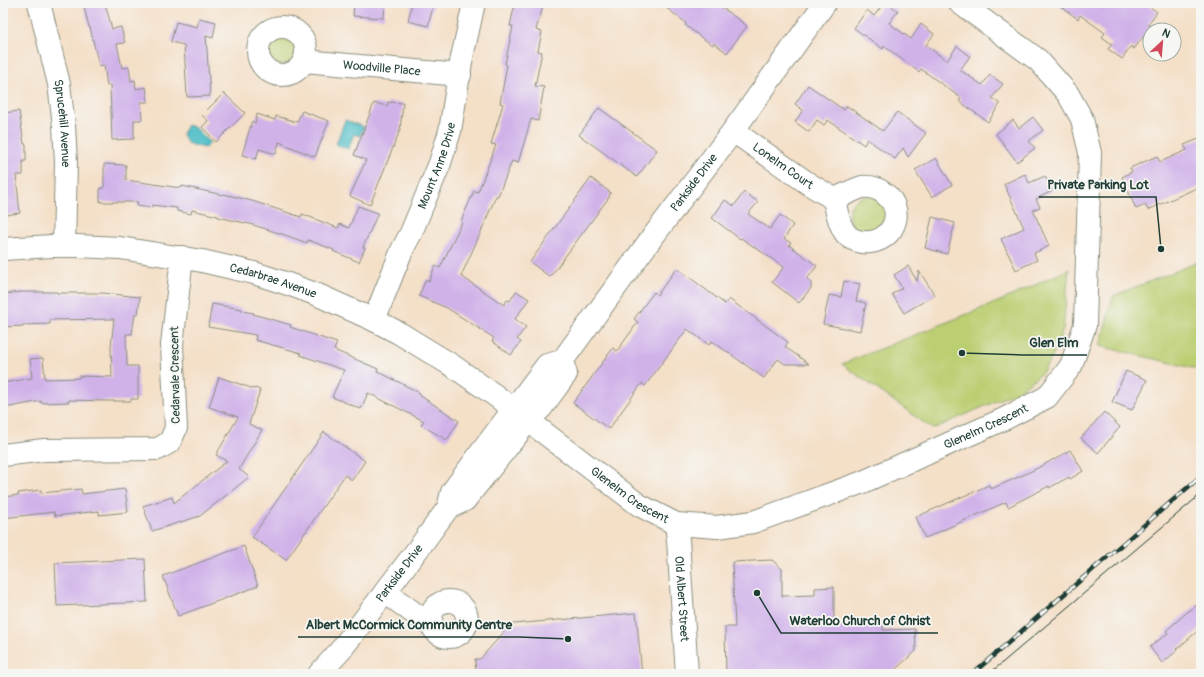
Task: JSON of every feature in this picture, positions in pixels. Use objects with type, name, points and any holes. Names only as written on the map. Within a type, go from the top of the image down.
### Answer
[{"type":"street","name":"Sprucehill Avenue","points":[[38,3],[59,84],[64,126],[66,162],[64,246]]},
{"type":"street","name":"Mount Anne Drive","points":[[374,320],[402,250],[440,163],[450,131],[469,22],[474,3]]},
{"type":"street","name":"Parkside Drive","points":[[319,674],[340,651],[448,508],[452,492],[521,415],[547,365],[562,361],[733,131],[825,3]]},
{"type":"street","name":"Glenelm Crescent","points":[[521,415],[639,505],[676,524],[716,528],[753,522],[863,482],[1004,419],[1047,397],[1071,366],[1085,325],[1090,153],[1082,119],[1068,94],[1038,60],[960,3]]},
{"type":"street","name":"Woodville Place","points":[[304,62],[460,75]]},
{"type":"street","name":"Lonelm Court","points":[[733,131],[834,199]]},
{"type":"street","name":"Cedarbrae Avenue","points":[[3,249],[64,246],[120,248],[182,257],[237,268],[270,277],[318,295],[374,320],[405,337],[453,366],[521,415]]},
{"type":"street","name":"Cedarvale Crescent","points":[[3,455],[40,450],[158,449],[170,442],[176,428],[172,345],[182,257]]},
{"type":"street","name":"Old Albert Street","points":[[676,524],[687,674]]},
{"type":"street","points":[[385,592],[432,626]]},
{"type":"green space","points":[[282,35],[293,39],[297,50],[293,61],[282,65],[271,61],[267,50],[271,39]]},
{"type":"green space","points":[[873,196],[886,210],[885,223],[871,234],[854,229],[849,218],[849,211],[852,205],[861,197]]},
{"type":"green space","points":[[1201,261],[1201,370],[1100,346],[1113,296]]},
{"type":"green space","points":[[1069,269],[1063,330],[1051,359],[1042,373],[1017,392],[933,429],[842,364],[1005,299]]},
{"type":"water","points":[[345,120],[364,127],[360,136],[354,134],[348,149],[336,144]]},
{"type":"water","points":[[187,125],[196,128],[210,143],[205,148],[188,144],[182,134]]},
{"type":"building","points":[[83,3],[105,3],[112,29],[121,27],[125,43],[117,44],[122,68],[129,67],[131,81],[135,80],[136,89],[146,87],[148,102],[141,102],[142,120],[134,120],[134,139],[112,140],[110,85],[107,86],[104,65],[99,66]]},
{"type":"building","points":[[354,3],[385,3],[384,18],[353,16]]},
{"type":"building","points":[[412,3],[434,3],[428,26],[408,21]]},
{"type":"building","points":[[515,3],[544,3],[536,30],[542,32],[538,51],[542,52],[535,86],[544,87],[538,121],[531,119],[518,163],[512,161],[498,196],[496,196],[461,276],[504,305],[507,300],[510,301],[516,291],[529,299],[515,319],[526,327],[517,339],[521,342],[511,355],[492,341],[494,338],[447,308],[419,296],[426,279],[429,281],[435,266],[440,268],[462,222],[461,221],[474,191],[478,192],[496,145],[491,144],[503,104],[500,103],[507,65],[505,64],[513,26],[510,26]]},
{"type":"building","points":[[660,3],[716,3],[747,26],[727,53],[714,43],[713,45],[702,38],[685,25],[686,23]]},
{"type":"building","points":[[884,3],[887,3],[898,11],[889,23],[911,39],[921,24],[934,34],[926,45],[947,61],[957,46],[970,56],[960,70],[982,85],[990,75],[1003,84],[992,98],[1000,104],[988,122],[959,101],[961,98],[921,69],[919,72],[884,46],[883,49],[854,28],[867,10],[874,16]]},
{"type":"building","points":[[1056,3],[1145,3],[1157,12],[1150,22],[1142,22],[1142,38],[1134,49],[1131,46],[1122,59],[1108,49],[1112,44],[1102,37],[1105,33],[1080,15],[1078,19]]},
{"type":"building","points":[[199,18],[216,22],[213,38],[206,36],[210,96],[187,97],[184,45],[171,42],[176,22],[197,27]]},
{"type":"building","points":[[808,85],[844,110],[847,106],[883,131],[897,112],[926,133],[908,157],[903,148],[895,159],[867,139],[864,145],[828,120],[824,125],[817,120],[809,132],[795,122],[803,110],[795,104]]},
{"type":"building","points":[[224,93],[245,113],[216,142],[202,127],[208,121],[202,115]]},
{"type":"building","points":[[388,102],[403,103],[400,130],[370,205],[350,196],[366,160],[354,155],[374,103],[387,106]]},
{"type":"building","points":[[599,108],[657,150],[637,177],[579,135]]},
{"type":"building","points":[[19,111],[24,144],[26,144],[26,161],[23,161],[23,175],[16,175],[20,213],[5,215],[5,211],[3,211],[3,113]]},
{"type":"building","points":[[302,111],[329,121],[315,157],[279,142],[276,154],[259,149],[256,159],[242,155],[252,121],[255,123],[257,114],[275,120],[276,116],[297,122]]},
{"type":"building","points":[[1033,117],[1043,130],[1029,141],[1035,148],[1017,162],[996,134],[1013,120],[1019,128]]},
{"type":"building","points":[[1201,138],[1201,186],[1148,210],[1145,205],[1136,209],[1122,177],[1132,172],[1130,168],[1157,156],[1160,162],[1187,150],[1184,145]]},
{"type":"building","points":[[936,158],[952,185],[932,197],[915,170]]},
{"type":"building","points":[[104,164],[126,165],[126,180],[181,188],[182,186],[224,194],[252,201],[301,217],[302,214],[338,228],[340,224],[349,228],[358,206],[378,213],[363,247],[365,248],[359,262],[308,240],[307,243],[250,224],[218,216],[192,210],[191,214],[177,211],[177,208],[152,205],[152,208],[137,206],[138,202],[100,202],[100,188],[104,188]]},
{"type":"building","points":[[1025,174],[1029,183],[1045,176],[1052,191],[1036,199],[1040,207],[1033,210],[1049,246],[1034,253],[1037,260],[1016,270],[1001,239],[1024,228],[1004,184]]},
{"type":"building","points":[[591,178],[611,193],[609,195],[610,196],[550,277],[530,262]]},
{"type":"building","points":[[744,192],[758,202],[748,214],[770,229],[780,215],[793,225],[784,239],[791,243],[789,245],[817,266],[807,279],[811,283],[811,288],[799,303],[772,282],[784,267],[741,238],[740,239],[712,218],[725,200],[734,206]]},
{"type":"building","points":[[932,217],[955,223],[947,254],[925,248]]},
{"type":"building","points":[[908,266],[917,281],[919,271],[935,295],[904,313],[892,294],[902,288],[894,275]]},
{"type":"building","points":[[677,268],[725,304],[729,299],[788,342],[785,347],[809,364],[785,364],[778,359],[764,378],[712,341],[709,345],[687,329],[645,386],[642,383],[609,429],[573,403],[613,348],[617,351],[638,322],[634,319],[654,292],[657,295]]},
{"type":"building","points":[[844,281],[860,284],[856,301],[866,303],[860,331],[823,324],[829,295],[841,297]]},
{"type":"building","points":[[21,292],[103,293],[140,297],[138,314],[135,314],[132,334],[126,334],[127,366],[138,366],[138,399],[131,399],[131,401],[69,400],[69,402],[41,403],[41,401],[5,408],[3,400],[3,383],[32,378],[30,359],[43,358],[45,379],[79,378],[79,376],[112,377],[111,346],[114,319],[50,320],[50,324],[3,327],[3,294]]},
{"type":"building","points":[[212,304],[242,309],[242,311],[254,313],[253,314],[291,325],[290,327],[337,343],[334,350],[378,369],[377,371],[420,393],[419,395],[459,421],[447,440],[421,425],[424,421],[368,393],[361,409],[332,397],[344,370],[300,355],[301,353],[255,340],[256,335],[208,327]]},
{"type":"building","points":[[1126,371],[1147,380],[1132,410],[1112,402]]},
{"type":"building","points":[[219,377],[260,390],[249,424],[262,430],[239,469],[249,477],[200,516],[152,531],[143,506],[172,497],[174,503],[227,461],[216,455],[238,417],[209,407]]},
{"type":"building","points":[[1104,412],[1120,427],[1098,453],[1081,438]]},
{"type":"building","points":[[324,432],[365,461],[352,480],[345,475],[286,560],[252,537]]},
{"type":"building","points":[[1070,450],[1083,471],[1070,479],[1069,477],[1049,488],[1049,486],[1008,507],[1006,502],[925,538],[916,517],[989,485],[991,489],[1014,479],[1054,460]]},
{"type":"building","points":[[81,489],[82,494],[125,489],[128,512],[99,515],[99,511],[55,516],[54,512],[3,518],[3,497],[19,495],[18,493],[41,490],[41,493]]},
{"type":"building","points":[[244,546],[258,586],[178,616],[163,576]]},
{"type":"building","points":[[145,559],[147,602],[57,606],[55,563]]},
{"type":"building","points":[[772,560],[782,569],[782,596],[815,595],[815,588],[834,587],[834,625],[883,623],[883,630],[915,629],[916,651],[890,674],[726,674],[725,627],[735,627],[732,562]]},
{"type":"building","points":[[1201,602],[1201,628],[1162,663],[1150,647],[1168,633],[1166,631],[1185,614]]},
{"type":"building","points":[[636,613],[642,674],[476,674],[475,659],[480,659],[504,632],[503,625]]},
{"type":"tram line","points":[[989,674],[1201,494]]},
{"type":"railway","points":[[972,674],[1201,476]]},
{"type":"place","name":"Private Parking Lot","points":[[1161,249]]},
{"type":"place","name":"Glen Elm","points":[[962,353]]},
{"type":"place","name":"Waterloo Church of Christ","points":[[757,593]]},
{"type":"place","name":"Albert McCormick Community Centre","points":[[568,639]]}]
